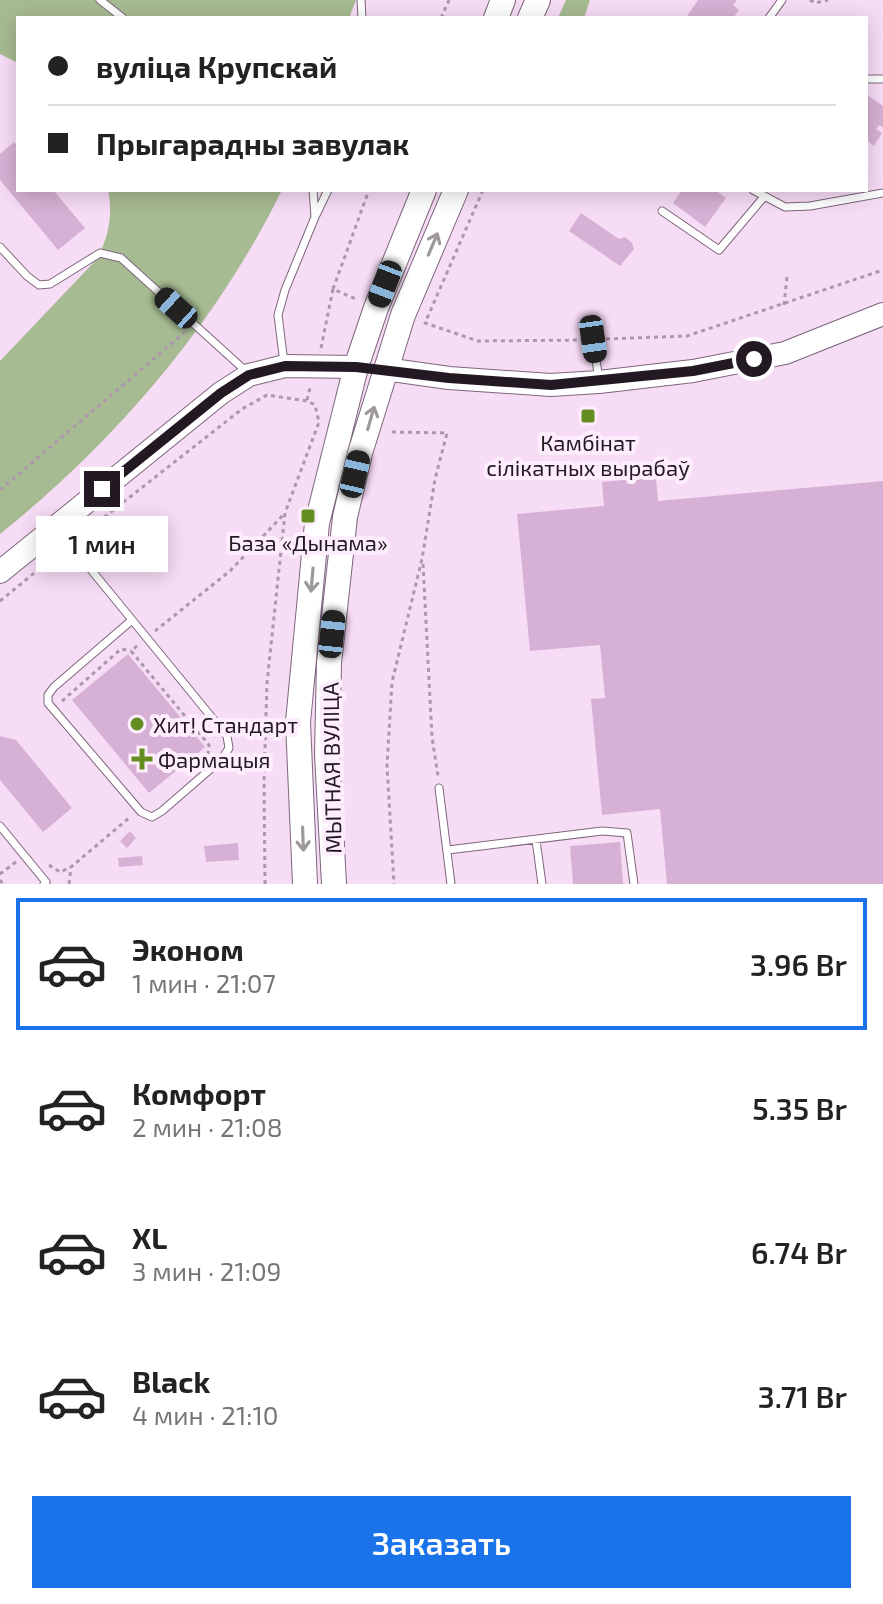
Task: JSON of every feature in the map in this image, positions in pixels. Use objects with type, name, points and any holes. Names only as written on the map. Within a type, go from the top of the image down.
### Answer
[{"type":"main road","name":"МЫТНАЯ ВУЛІЦА","points":[[305,884],[298,722],[317,523],[356,367],[376,308],[423,192]]},
{"type":"main road","name":"МЫТНАЯ ВУЛІЦА","points":[[334,884],[327,754],[329,663],[345,517],[360,453],[403,315],[455,192]]},
{"type":"main road","points":[[0,572],[62,536],[221,393],[249,375],[285,366],[356,367],[494,382],[551,385],[599,382],[693,371],[785,353],[883,314]]},
{"type":"lane","points":[[100,0],[120,16]]},
{"type":"lane","points":[[313,192],[315,217]]},
{"type":"lane","points":[[285,366],[278,315],[285,290],[327,192]]},
{"type":"lane","points":[[756,192],[785,207],[883,193]]},
{"type":"lane","points":[[662,211],[719,250],[763,198]]},
{"type":"lane","points":[[0,247],[39,285],[50,284],[100,253],[121,258],[249,375]]},
{"type":"lane","points":[[593,336],[599,382]]},
{"type":"lane","points":[[62,536],[132,620],[147,638],[227,736],[229,748],[222,759],[152,817],[139,810],[48,703],[48,695],[132,620]]},
{"type":"lane","points":[[439,788],[451,884]]},
{"type":"lane","points":[[0,826],[25,854],[46,882],[44,884]]},
{"type":"lane","points":[[448,850],[602,831],[627,833],[634,884]]},
{"type":"lane","points":[[536,840],[542,884]]},
{"type":"path","points":[[810,0],[815,3],[828,0]]},
{"type":"path","points":[[320,351],[333,289],[368,192]]},
{"type":"path","points":[[482,192],[425,323],[478,341],[687,336],[883,270]]},
{"type":"path","points":[[784,305],[787,277]]},
{"type":"path","points":[[333,289],[362,301]]},
{"type":"path","points":[[0,490],[194,324]]},
{"type":"path","points":[[307,401],[310,388]]},
{"type":"path","points":[[0,601],[62,536],[242,409],[267,395],[315,405],[319,422],[285,513],[267,683],[265,884]]},
{"type":"path","points":[[392,432],[447,433],[435,479],[422,559],[392,682],[387,766],[394,884]]},
{"type":"path","points":[[131,651],[230,571],[285,513]]},
{"type":"path","points":[[422,559],[432,737],[439,788]]},
{"type":"path","points":[[61,706],[62,698],[121,649],[131,651],[209,745],[205,763]]},
{"type":"path","points":[[1,879],[29,853],[60,872],[71,867],[139,810]]},
{"type":"path","points":[[69,884],[71,867]]},
{"type":"green space","points":[[0,0],[356,0],[350,16],[16,16],[16,62],[0,54]]},
{"type":"green space","points":[[566,0],[590,0],[585,16],[559,16]]},
{"type":"green space","points":[[108,192],[281,192],[226,287],[160,377],[84,460],[0,534],[0,361],[96,260],[109,226]]},
{"type":"building","points":[[698,0],[737,0],[733,5],[739,10],[734,16],[687,16]]},
{"type":"building","points":[[868,95],[883,106],[883,127],[879,125],[876,129],[882,133],[874,146],[868,141]]},
{"type":"building","points":[[14,142],[16,192],[55,192],[85,228],[58,250],[0,180],[0,154]]},
{"type":"building","points":[[681,192],[718,192],[726,198],[705,227],[673,203]]},
{"type":"building","points":[[581,213],[619,239],[625,237],[632,243],[634,249],[620,266],[569,231]]},
{"type":"building","points":[[656,477],[658,501],[883,481],[883,884],[667,884],[660,809],[602,815],[591,699],[605,698],[600,645],[530,651],[517,514],[604,506],[602,482]]},
{"type":"building","points":[[128,654],[205,747],[149,793],[72,700]]},
{"type":"building","points":[[0,736],[16,740],[72,808],[43,832],[0,780]]},
{"type":"building","points":[[130,831],[136,838],[127,848],[120,841]]},
{"type":"building","points":[[620,842],[623,884],[573,884],[570,846]]},
{"type":"building","points":[[238,843],[239,860],[206,862],[204,846]]},
{"type":"building","points":[[142,856],[143,865],[119,867],[118,858]]},
{"type":"place","name":"Камбінат сілікатных вырабаў","points":[[588,416]]},
{"type":"place","name":"База «Дынама»","points":[[308,516]]},
{"type":"place","name":"Хит! Стандарт","points":[[137,724]]},
{"type":"place","name":"Фармацыя","points":[[142,759]]},
{"type":"route","points":[[102,489],[221,393],[249,375],[285,366],[385,369],[449,378],[551,385],[693,371],[754,359]]}]
